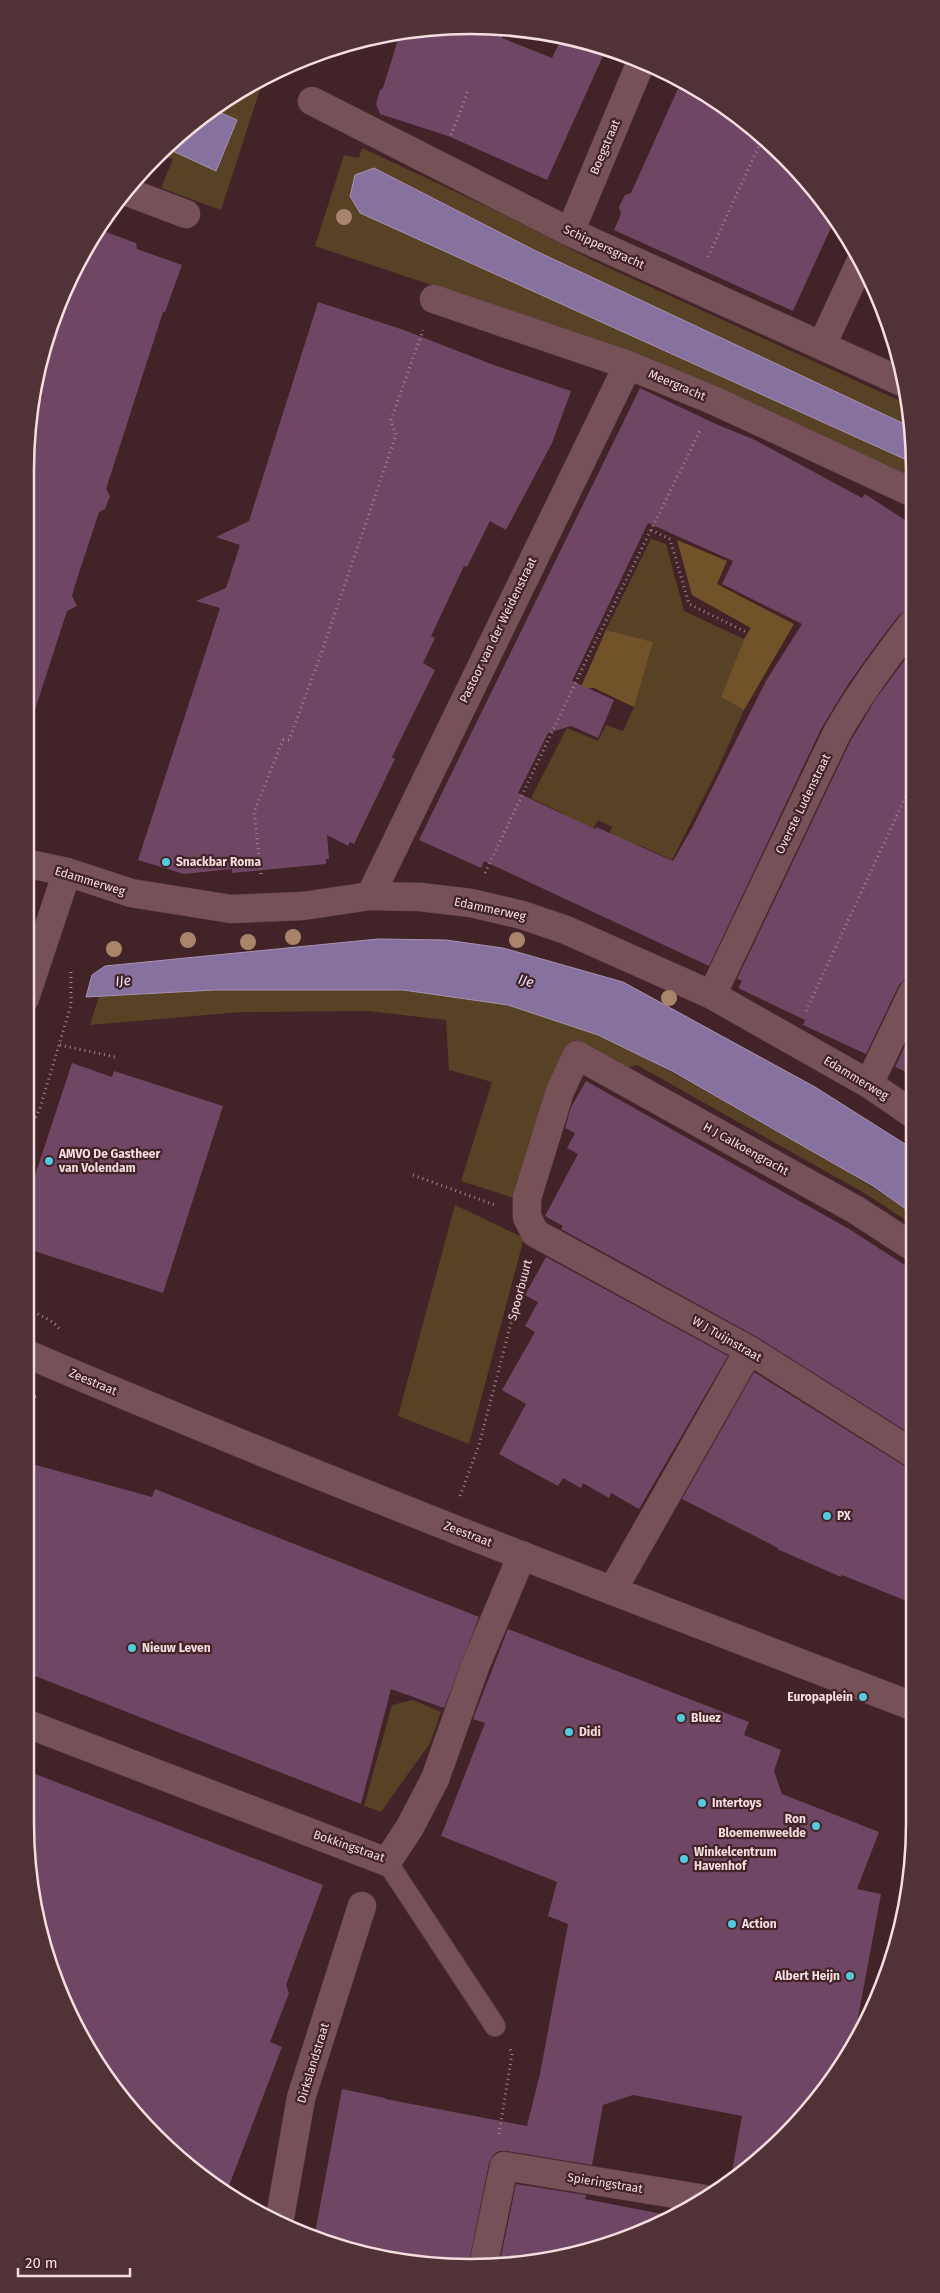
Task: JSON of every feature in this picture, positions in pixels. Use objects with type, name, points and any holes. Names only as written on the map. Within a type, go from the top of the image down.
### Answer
[{"type":"street","name":"Boegstraat","points":[[570,232],[639,68]]},
{"type":"street","name":"Schippersgracht","points":[[312,101],[570,232],[897,380]]},
{"type":"street","points":[[132,194],[186,214]]},
{"type":"street","points":[[822,345],[857,269]]},
{"type":"street","name":"Meergracht","points":[[434,299],[628,365],[715,401],[906,490]]},
{"type":"street","name":"Pastoor van der Weidenstraat","points":[[370,896],[628,365]]},
{"type":"street","name":"Overste Ludenstraat","points":[[712,995],[836,736],[874,673],[906,632]]},
{"type":"street","name":"Edammerweg","points":[[34,865],[66,872],[131,893],[231,909],[303,906],[370,896],[420,897],[471,903],[522,915],[566,930],[712,995],[869,1084],[906,1109]]},
{"type":"street","points":[[34,970],[66,872]]},
{"type":"street","points":[[869,1084],[906,1007]]},
{"type":"street","name":"H J Calkoengracht","points":[[531,1225],[527,1198],[560,1091],[577,1055],[856,1210],[906,1242]]},
{"type":"street","name":"W J Tuijnstraat","points":[[531,1225],[749,1350],[906,1449]]},
{"type":"street","points":[[612,1591],[749,1350]]},
{"type":"street","name":"Zeestraat","points":[[34,1357],[320,1476],[612,1591],[906,1704]]},
{"type":"street","name":"Bokkingstraat","points":[[34,1726],[388,1862],[410,1827],[435,1779],[476,1664],[522,1555]]},
{"type":"street","name":"Dirkslandstraat","points":[[280,2216],[301,2098],[362,1906]]},
{"type":"street","points":[[485,2258],[504,2166]]},
{"type":"street","name":"Spieringstraat","points":[[504,2166],[692,2198]]},
{"type":"lane","points":[[388,1862],[495,2026]]},
{"type":"path","points":[[440,166],[468,91]]},
{"type":"path","points":[[694,288],[760,144]]},
{"type":"path","points":[[261,870],[254,812],[283,740],[289,740],[321,654],[396,435],[391,420],[434,299]]},
{"type":"path","points":[[471,903],[583,667],[715,401]]},
{"type":"path","points":[[651,530],[670,539],[689,604],[746,632]]},
{"type":"path","points":[[792,1041],[906,795]]},
{"type":"path","points":[[34,1121],[40,1108],[71,1005],[72,967]]},
{"type":"path","points":[[60,1044],[115,1057]]},
{"type":"path","points":[[413,1175],[531,1225]]},
{"type":"path","name":"Spoorbuurt","points":[[450,1527],[479,1445],[531,1225]]},
{"type":"path","points":[[495,2026],[512,2054],[496,2150],[504,2166]]},
{"type":"shaded area","points":[[261,88],[221,210],[161,188],[173,159],[167,157],[173,151],[216,171],[237,120],[220,113]]},
{"type":"shaded area","points":[[362,148],[503,214],[594,261],[901,401],[904,424],[536,251],[374,168],[775,401],[906,460],[906,474],[768,414],[650,358],[315,246],[344,155],[359,158]]},
{"type":"shaded area","points":[[651,539],[666,544],[684,611],[744,639],[721,697],[744,710],[717,771],[672,860],[639,845],[631,861],[606,841],[612,827],[598,820],[589,836],[558,822],[562,813],[531,798],[567,728],[598,741],[606,725],[623,731],[634,707],[652,642],[606,630]]},
{"type":"shaded area","points":[[677,540],[727,561],[717,584],[794,624],[744,710],[721,697],[744,639],[751,628],[692,595]]},
{"type":"shaded area","points":[[606,630],[653,642],[634,707],[594,688],[580,689]]},
{"type":"shaded area","points":[[214,990],[399,990],[472,998],[541,1014],[572,1025],[633,1052],[813,1152],[906,1209],[906,1220],[866,1194],[637,1065],[626,1068],[574,1040],[539,1114],[514,1198],[461,1181],[492,1082],[449,1070],[446,1020],[368,1011],[241,1012],[90,1025],[99,996]]},
{"type":"shaded area","points":[[455,1205],[524,1238],[469,1444],[398,1416]]},
{"type":"shaded area","points":[[413,1700],[441,1712],[430,1743],[381,1812],[364,1806],[392,1705]]},
{"type":"water","points":[[220,113],[237,120],[216,171],[173,151]]},
{"type":"water","points":[[374,168],[536,251],[904,424],[906,460],[360,213],[350,196],[355,175]]},
{"type":"water","name":"IJe","points":[[378,939],[446,940],[503,948],[623,982],[815,1087],[906,1145],[906,1209],[873,1186],[672,1071],[598,1035],[508,1005],[403,990],[214,990],[86,997],[92,975],[105,966]]},
{"type":"building","points":[[470,34],[503,35],[502,38],[552,58],[559,43],[603,55],[547,180],[448,136],[380,114],[376,104],[380,90],[383,88],[398,40],[413,37]]},
{"type":"building","points":[[679,87],[712,107],[758,142],[798,182],[832,226],[793,311],[614,230],[621,214],[619,207],[625,195],[631,193]]},
{"type":"building","points":[[105,232],[136,243],[137,249],[182,265],[165,312],[163,312],[106,489],[110,496],[105,509],[99,512],[76,582],[72,596],[77,606],[67,611],[34,713],[34,470],[37,413],[43,395],[40,394],[49,357],[67,303],[92,252]]},
{"type":"building","points":[[318,302],[404,330],[491,364],[571,391],[552,443],[506,530],[490,521],[467,567],[464,566],[431,636],[435,638],[423,663],[435,670],[392,757],[395,759],[354,844],[350,842],[348,846],[327,835],[329,859],[326,859],[326,864],[232,873],[232,869],[184,874],[138,860],[220,608],[196,601],[226,588],[240,545],[216,537],[249,521]]},
{"type":"building","points":[[640,388],[718,425],[753,439],[862,498],[865,494],[906,521],[906,612],[900,614],[879,641],[849,683],[822,727],[709,966],[484,861],[481,868],[419,840]],"holes":[[[648,523],[733,561],[722,584],[802,624],[766,681],[691,830],[673,861],[596,827],[595,829],[518,793],[548,733],[571,726],[598,738],[614,700],[572,681]]]},
{"type":"building","points":[[906,658],[906,979],[899,985],[866,1054],[803,1025],[805,1020],[738,988],[742,981],[737,979],[850,742],[875,700]]},
{"type":"building","points":[[906,1044],[906,1072],[895,1067]]},
{"type":"building","points":[[72,1063],[112,1077],[114,1071],[223,1106],[163,1293],[34,1251],[34,1179]]},
{"type":"building","points":[[586,1081],[849,1229],[906,1266],[906,1431],[757,1337],[561,1229],[563,1226],[545,1216],[578,1154],[567,1148],[575,1133],[565,1128],[571,1107]]},
{"type":"building","points":[[546,1257],[728,1356],[639,1509],[611,1493],[609,1498],[583,1483],[581,1488],[563,1478],[558,1486],[499,1454],[526,1404],[502,1390],[535,1332],[525,1326],[538,1302],[525,1295]]},
{"type":"building","points":[[754,1372],[906,1467],[906,1601],[842,1575],[841,1577],[777,1549],[682,1499]]},
{"type":"building","points":[[34,1464],[152,1497],[155,1489],[479,1617],[444,1708],[391,1689],[361,1804],[34,1676]]},
{"type":"building","name":"Winkelcentrum Havenhof","points":[[508,1629],[749,1722],[744,1735],[781,1750],[774,1771],[782,1794],[879,1832],[857,1889],[881,1894],[857,2024],[848,2041],[816,2089],[798,2111],[758,2151],[736,2169],[732,2172],[742,2116],[633,2095],[603,2105],[592,2165],[507,2151],[499,2151],[493,2155],[489,2163],[470,2259],[413,2256],[357,2244],[315,2231],[342,2089],[527,2126],[540,2074],[568,1924],[548,1916],[557,1882],[441,1836],[485,1723],[473,1719]]},
{"type":"building","points":[[34,1773],[323,1885],[286,1985],[289,1993],[270,2042],[282,2047],[229,2186],[182,2151],[142,2111],[107,2065],[79,2016],[57,1963],[42,1908],[35,1852]]},
{"type":"building","points":[[516,2184],[586,2195],[585,2199],[663,2214],[637,2226],[583,2244],[527,2256],[501,2258]]},
{"type":"place","name":"Snackbar Roma","points":[[166,862]]},
{"type":"place","name":"AMVO De Gastheer van Volendam","points":[[49,1161]]},
{"type":"place","name":"PX","points":[[827,1516]]},
{"type":"place","name":"Nieuw Leven","points":[[132,1648]]},
{"type":"place","name":"Europaplein","points":[[863,1697]]},
{"type":"place","name":"Bluez","points":[[681,1718]]},
{"type":"place","name":"Didi","points":[[569,1732]]},
{"type":"place","name":"Intertoys","points":[[702,1803]]},
{"type":"place","name":"Ron Bloemenweelde","points":[[816,1826]]},
{"type":"place","name":"Winkelcentrum Havenhof","points":[[684,1859]]},
{"type":"place","name":"Action","points":[[732,1924]]},
{"type":"place","name":"Albert Heijn","points":[[850,1976]]}]
